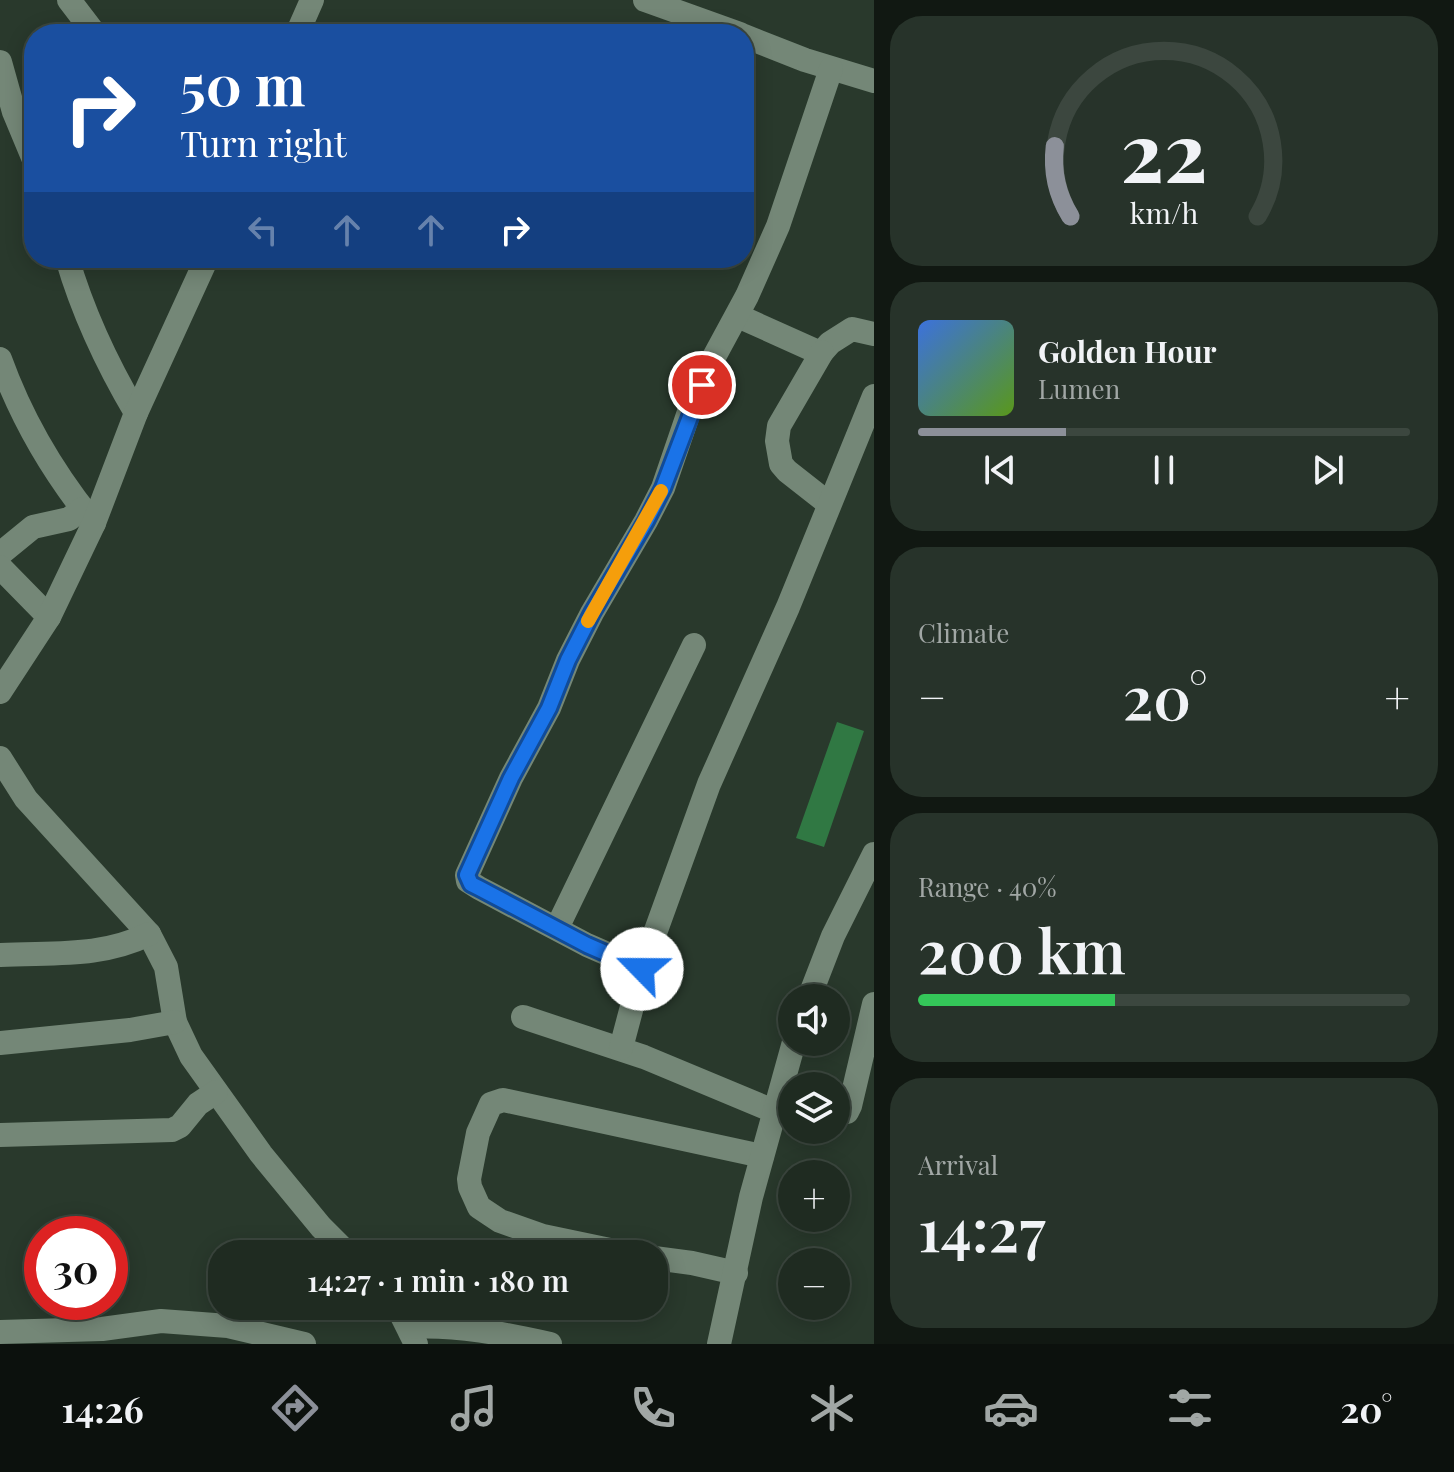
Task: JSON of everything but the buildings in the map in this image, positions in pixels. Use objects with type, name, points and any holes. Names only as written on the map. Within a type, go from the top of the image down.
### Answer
[{"type":"street","points":[[69,0],[87,24]]},
{"type":"street","points":[[301,24],[312,0]]},
{"type":"street","points":[[645,0],[712,24]]},
{"type":"street","points":[[754,40],[831,69],[874,81]]},
{"type":"street","points":[[0,62],[24,136]]},
{"type":"street","points":[[642,969],[587,945],[471,884],[467,875],[511,778],[549,708],[568,660],[663,488],[689,412],[714,357],[738,316],[789,198],[831,69]]},
{"type":"street","points":[[70,268],[84,310],[112,372],[136,413]]},
{"type":"street","points":[[0,692],[49,617],[88,516],[202,268]]},
{"type":"street","points":[[738,316],[822,352]]},
{"type":"street","points":[[829,504],[781,464],[777,441],[779,426],[830,343],[852,329],[874,334]]},
{"type":"street","points":[[0,359],[13,395],[48,461],[88,516]]},
{"type":"street","points":[[621,1048],[642,969],[709,784],[788,607],[874,396]]},
{"type":"street","points":[[0,554],[33,527],[88,516]]},
{"type":"street","points":[[0,567],[49,617]]},
{"type":"street","points":[[557,928],[694,645]]},
{"type":"street","points":[[0,758],[26,799],[149,934],[166,967],[175,1022],[191,1056],[261,1154],[334,1240]]},
{"type":"street","points":[[814,984],[833,936],[871,869]]},
{"type":"street","points":[[0,955],[107,950],[125,946],[149,934]]},
{"type":"street","points":[[850,1106],[874,1004]]},
{"type":"street","points":[[523,1017],[621,1048],[778,1106]]},
{"type":"street","points":[[0,1043],[175,1022]]},
{"type":"street","points":[[0,1135],[172,1130],[180,1126],[198,1104],[216,1092]]},
{"type":"street","points":[[562,1240],[500,1221],[479,1207],[469,1179],[478,1133],[491,1104],[503,1100],[762,1156]]},
{"type":"street","points":[[719,1344],[762,1156],[778,1117]]},
{"type":"street","points":[[668,1260],[736,1273]]},
{"type":"street","points":[[0,1332],[102,1329],[161,1321],[228,1326],[304,1344]]},
{"type":"street","points":[[407,1326],[430,1325],[550,1344]]},
{"type":"slow traffic","points":[[588,621],[661,491]]},
{"type":"route","points":[[642,969],[587,945],[471,884],[467,875],[511,778],[549,708],[568,660],[663,488],[689,412],[702,385]]}]
